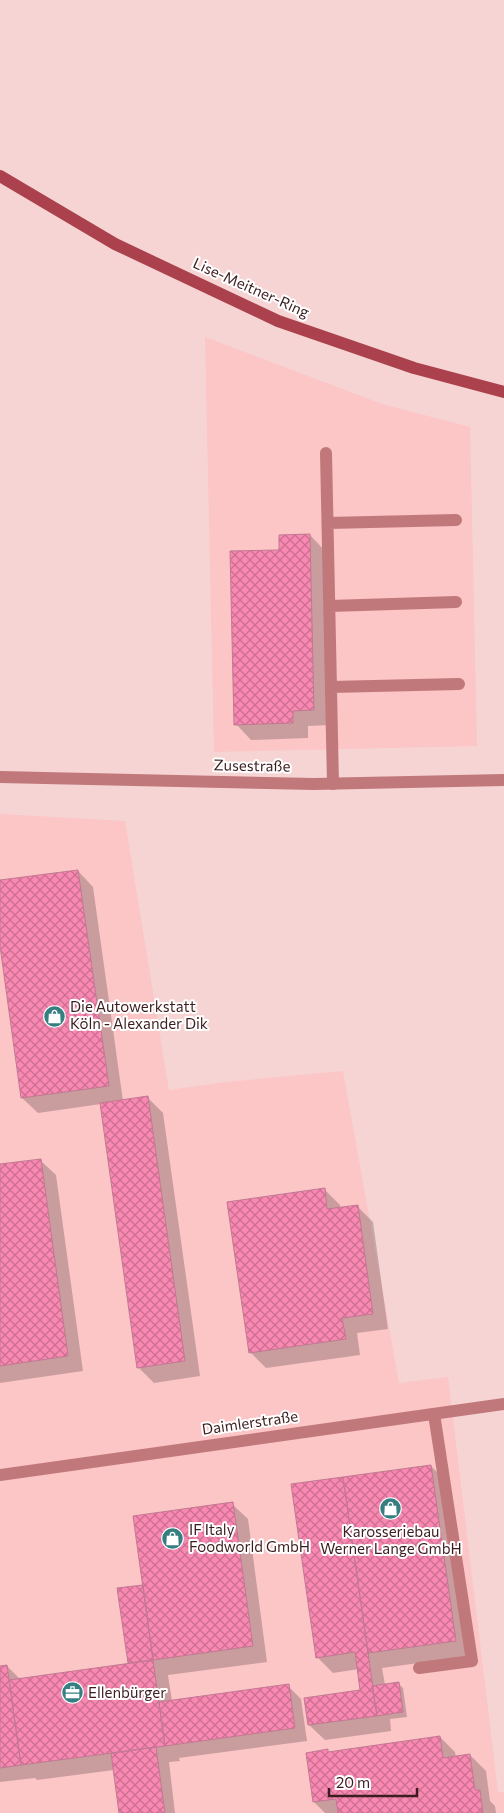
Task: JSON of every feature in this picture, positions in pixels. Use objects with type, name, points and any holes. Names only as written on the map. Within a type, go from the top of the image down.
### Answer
[{"type":"main road","name":"Lise-Meitner-Ring","points":[[0,176],[115,244],[278,321],[414,368],[504,392]]},
{"type":"street","points":[[326,453],[333,784]]},
{"type":"street","points":[[328,523],[456,520]]},
{"type":"street","points":[[330,606],[456,602]]},
{"type":"street","points":[[331,687],[459,684]]},
{"type":"street","name":"Zusestraße","points":[[0,777],[333,784],[504,780]]},
{"type":"street","name":"Daimlerstraße","points":[[0,1475],[504,1404]]},
{"type":"street","points":[[419,1668],[472,1660],[434,1414]]},
{"type":"shaded area","points":[[205,337],[382,404],[470,427],[477,746],[214,752]]},
{"type":"shaded area","points":[[0,814],[125,821],[169,1090],[226,1082],[343,1071],[399,1383],[448,1377],[498,1792],[504,1792],[504,1813],[0,1813]]},
{"type":"building","points":[[310,534],[314,710],[293,711],[293,723],[234,725],[230,551],[279,550],[279,535]]},
{"type":"building","name":"Die Autowerkstatt Köln - Alexander Dik","points":[[78,870],[109,1086],[21,1098],[0,946],[0,880]]},
{"type":"building","points":[[148,1096],[185,1361],[137,1368],[100,1103]]},
{"type":"building","points":[[41,1159],[68,1356],[0,1366],[0,1164]]},
{"type":"building","points":[[325,1188],[327,1209],[358,1205],[373,1314],[342,1318],[346,1339],[249,1353],[227,1202]]},
{"type":"building","points":[[431,1465],[456,1641],[368,1653],[343,1477]]},
{"type":"building","points":[[343,1477],[377,1716],[308,1725],[304,1698],[360,1690],[355,1652],[316,1658],[291,1484]]},
{"type":"building","points":[[233,1502],[253,1646],[153,1660],[133,1516]]},
{"type":"building","points":[[143,1585],[153,1660],[128,1663],[117,1588]]},
{"type":"building","points":[[153,1660],[165,1746],[21,1765],[9,1680]]},
{"type":"building","points":[[7,1665],[21,1765],[0,1768],[0,1666]]},
{"type":"building","points":[[399,1682],[403,1712],[377,1716],[372,1686]]},
{"type":"building","points":[[289,1684],[295,1728],[165,1746],[159,1702]]},
{"type":"building","points":[[440,1736],[443,1758],[470,1754],[475,1790],[480,1790],[483,1813],[338,1813],[336,1799],[313,1802],[306,1753],[328,1749],[328,1752]]},
{"type":"building","points":[[156,1747],[165,1813],[119,1813],[111,1753]]},
{"type":"place","name":"Die Autowerkstatt Köln - Alexander Dik","points":[[54,1016]]},
{"type":"place","name":"Karosseriebau Werner Lange GmbH","points":[[391,1509]]},
{"type":"place","name":"IF Italy Foodworld GmbH","points":[[173,1539]]},
{"type":"place","name":"Ellenbürger","points":[[72,1693]]}]
